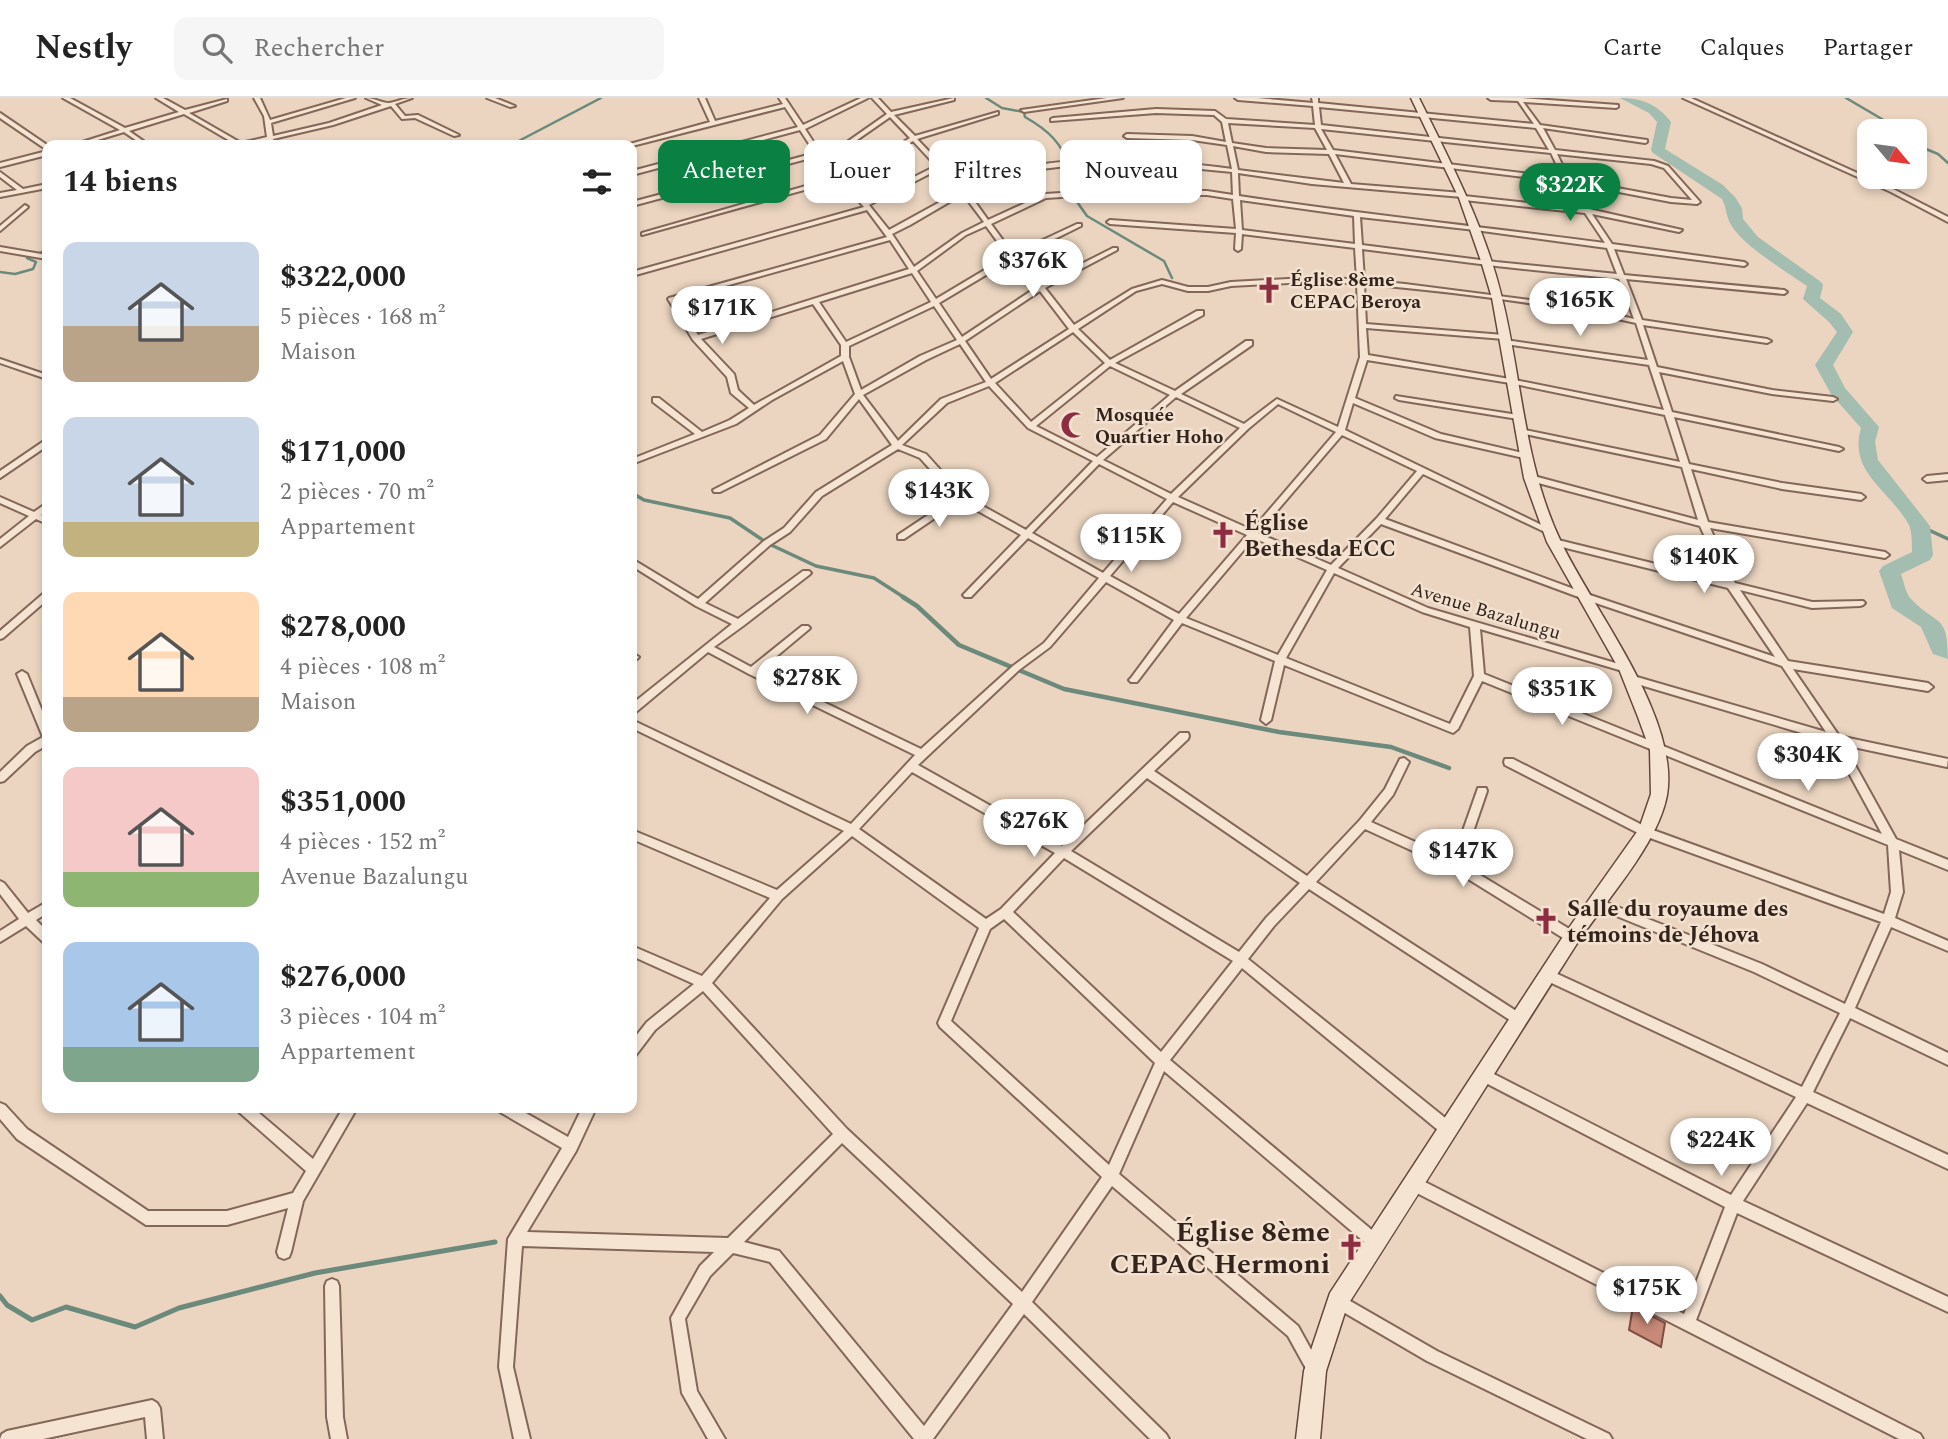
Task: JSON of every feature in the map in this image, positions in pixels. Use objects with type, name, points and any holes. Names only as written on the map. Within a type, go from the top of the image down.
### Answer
[{"type":"street","points":[[66,98],[139,140]]},
{"type":"street","points":[[159,98],[215,127],[234,140]]},
{"type":"street","points":[[257,98],[268,121],[271,140]]},
{"type":"street","points":[[268,121],[352,98]]},
{"type":"street","points":[[369,98],[389,105],[404,118],[416,116],[457,135]]},
{"type":"street","points":[[278,140],[409,98]]},
{"type":"street","points":[[490,98],[512,106]]},
{"type":"street","points":[[702,98],[714,124]]},
{"type":"street","points":[[637,172],[802,128],[865,98]]},
{"type":"street","points":[[875,98],[929,154]]},
{"type":"street","points":[[1024,110],[1120,98]]},
{"type":"street","points":[[1238,98],[1316,101],[1645,141]]},
{"type":"street","points":[[1308,1439],[1315,1371],[1338,1301],[1547,975],[1646,832],[1658,794],[1658,750],[1628,674],[1552,536],[1530,478],[1497,298],[1486,261],[1463,196],[1415,98]]},
{"type":"street","points":[[1491,98],[1616,106]]},
{"type":"street","points":[[1686,98],[1893,191],[1948,220]]},
{"type":"street","points":[[853,140],[890,114],[953,99]]},
{"type":"street","points":[[1519,99],[1609,245],[1639,322],[1704,524],[1732,586],[1836,739],[1893,844],[1897,892],[1888,920],[1848,1010],[1804,1096],[1733,1204],[1687,1324]]},
{"type":"street","points":[[94,140],[225,100]]},
{"type":"street","points":[[1316,101],[1318,128],[1348,184]]},
{"type":"street","points":[[637,143],[714,124],[783,102]]},
{"type":"street","name":"Avenue Bazalungu","points":[[783,102],[810,140]]},
{"type":"street","points":[[1053,120],[1156,111],[1215,113],[1225,121],[1281,123],[1652,162],[1666,167],[1697,202],[1671,200],[1567,180],[1331,152],[1266,150],[1192,138],[1128,136]]},
{"type":"street","points":[[911,140],[996,113]]},
{"type":"street","points":[[0,115],[42,144]]},
{"type":"street","points":[[1225,121],[1235,171],[1235,197],[1240,231],[1237,249]]},
{"type":"street","points":[[0,165],[42,154]]},
{"type":"street","points":[[637,203],[804,157]]},
{"type":"street","points":[[1046,167],[1122,162],[1195,165],[1588,211],[1679,230]]},
{"type":"street","points":[[637,273],[867,206],[929,172]]},
{"type":"street","points":[[0,174],[22,191]]},
{"type":"street","points":[[0,195],[42,187]]},
{"type":"street","points":[[644,234],[804,188]]},
{"type":"street","points":[[696,338],[914,270],[964,234],[1045,197],[1109,192],[1235,197],[1744,264]]},
{"type":"street","name":"Avenue Bazalungu","points":[[864,203],[914,270],[990,383],[1031,426],[1097,461],[1172,498],[1425,610],[1836,739],[1947,763]]},
{"type":"street","points":[[753,408],[734,391],[731,376],[696,338],[671,299],[889,236],[944,203]]},
{"type":"street","points":[[972,203],[1012,257],[1041,287],[1072,327],[1109,363],[1245,427]]},
{"type":"street","points":[[0,229],[25,207]]},
{"type":"street","points":[[1134,680],[1180,619],[1341,431],[1364,357],[1357,215]]},
{"type":"street","points":[[1110,222],[1240,231],[1398,252],[1784,292]]},
{"type":"street","points":[[845,345],[935,303],[1012,257],[1079,225]]},
{"type":"street","points":[[0,249],[42,256]]},
{"type":"street","points":[[717,490],[823,437],[859,394],[923,358],[961,341],[1041,287],[1115,249]]},
{"type":"street","points":[[699,604],[767,543],[787,530],[819,494],[897,446],[944,401],[990,383],[1072,327],[1134,290],[1162,282],[1188,289],[1208,289],[1231,284],[1326,279],[1359,281],[1584,309],[1639,322],[1767,341]]},
{"type":"street","points":[[815,301],[845,345],[845,357],[859,394],[897,446],[923,456],[960,497],[1180,619],[1453,729],[1479,676],[1475,624]]},
{"type":"street","points":[[1031,426],[1109,363],[1200,313]]},
{"type":"street","points":[[1364,326],[1504,339],[1652,366],[1773,392],[1833,399]]},
{"type":"street","points":[[968,595],[1097,461],[1174,395],[1249,343]]},
{"type":"street","points":[[637,460],[733,422],[845,357]]},
{"type":"street","points":[[1364,357],[1510,380],[1839,449]]},
{"type":"street","points":[[0,361],[42,375]]},
{"type":"street","points":[[1399,398],[1519,424],[1686,467],[1861,498]]},
{"type":"street","points":[[656,400],[701,435]]},
{"type":"street","points":[[1352,400],[1438,436],[1524,456]]},
{"type":"street","points":[[637,1044],[651,1026],[704,983],[778,896],[852,830],[922,754],[1017,668],[1047,645],[1172,498],[1245,427],[1278,401],[1552,536],[1732,586],[1812,605],[1860,603]]},
{"type":"street","points":[[0,475],[42,446]]},
{"type":"street","points":[[1266,720],[1281,658],[1331,570],[1380,520],[1422,471]]},
{"type":"street","points":[[1927,479],[1948,477]]},
{"type":"street","points":[[1530,478],[1704,524],[1885,555]]},
{"type":"street","points":[[901,537],[960,497]]},
{"type":"street","points":[[0,500],[42,519]]},
{"type":"street","points":[[0,544],[42,509]]},
{"type":"street","points":[[1380,520],[1587,597],[1785,664],[1928,687]]},
{"type":"street","points":[[637,565],[699,604],[740,624]]},
{"type":"street","points":[[637,705],[707,647],[806,573]]},
{"type":"street","points":[[0,636],[42,599]]},
{"type":"street","points":[[752,672],[805,628]]},
{"type":"street","points":[[707,647],[752,672],[922,754]]},
{"type":"street","points":[[22,674],[42,725]]},
{"type":"street","points":[[1479,676],[1948,865]]},
{"type":"street","points":[[637,726],[852,830],[986,926]]},
{"type":"street","points":[[1184,736],[1063,852],[1005,912],[986,926],[944,1023],[1111,1176],[1293,1331],[1315,1371]]},
{"type":"street","points":[[0,778],[42,742]]},
{"type":"street","points":[[515,1238],[730,1245],[774,1256],[924,1439],[1111,1176],[1162,1061],[1240,959],[1307,882],[1364,823],[1389,792],[1404,762]]},
{"type":"street","points":[[1509,762],[1646,832],[1888,920],[1948,946]]},
{"type":"street","points":[[911,766],[1063,852],[1240,959],[1449,1130]]},
{"type":"street","points":[[1147,772],[1307,882],[1520,1020]]},
{"type":"street","points":[[1456,866],[1482,791]]},
{"type":"street","points":[[1364,823],[1456,866],[1572,937]]},
{"type":"street","points":[[637,836],[778,896]]},
{"type":"street","points":[[0,886],[27,920],[42,934]]},
{"type":"street","points":[[1596,903],[1758,968],[1948,1059]]},
{"type":"street","points":[[0,937],[42,910]]},
{"type":"street","points":[[1005,912],[1162,1061],[1374,1241]]},
{"type":"street","points":[[637,953],[704,983],[842,1133],[1023,1303],[1161,1439]]},
{"type":"street","points":[[1547,975],[1948,1162]]},
{"type":"street","points":[[1483,1074],[1733,1204],[1948,1305]]},
{"type":"street","points":[[0,1110],[22,1134],[146,1218],[227,1218],[297,1199]]},
{"type":"street","points":[[250,1113],[316,1170]]},
{"type":"street","points":[[284,1252],[297,1199],[347,1113]]},
{"type":"street","points":[[514,1113],[571,1146]]},
{"type":"street","points":[[522,1439],[506,1367],[515,1238],[571,1146],[587,1113]]},
{"type":"street","points":[[717,1439],[690,1393],[678,1318],[705,1271],[842,1133]]},
{"type":"street","points":[[1412,1183],[1915,1439]]},
{"type":"street","points":[[331,1286],[335,1417],[339,1439]]},
{"type":"street","points":[[1338,1301],[1432,1356],[1604,1439]]},
{"type":"street","points":[[7,1439],[152,1408],[155,1439]]},
{"type":"building","points":[[1633,1306],[1665,1323],[1661,1347],[1629,1330]]},
{"type":"waterway","points":[[521,140],[601,98]]},
{"type":"waterway","points":[[986,98],[1002,108],[1024,112],[1025,117],[1047,132],[1063,151],[1070,168],[1082,172],[1085,177],[1078,186],[1075,199],[1087,216],[1164,261],[1172,278]]},
{"type":"waterway","points":[[1626,98],[1654,110],[1664,122],[1658,150],[1728,197],[1736,220],[1753,240],[1815,285],[1811,299],[1835,318],[1845,332],[1824,365],[1837,390],[1870,427],[1866,442],[1869,461],[1920,526],[1923,555],[1890,571],[1900,603],[1930,623],[1941,648],[1948,651]]},
{"type":"waterway","points":[[1846,98],[1882,119]]},
{"type":"waterway","points":[[1927,149],[1938,154],[1948,163]]},
{"type":"waterway","points":[[0,272],[15,274],[33,269],[36,262],[27,258],[42,252]]},
{"type":"waterway","points":[[637,496],[644,500],[730,518],[767,543],[816,566],[874,578],[905,598]]},
{"type":"waterway","points":[[1920,526],[1948,539]]},
{"type":"waterway","points":[[903,597],[917,606],[959,645],[1064,689],[1279,732],[1391,747],[1449,768]]},
{"type":"waterway","points":[[0,1296],[7,1305],[32,1320],[66,1307],[135,1327],[179,1308],[315,1273],[495,1242]]},
{"type":"place","name":"Église 8ème CEPAC Beroya","points":[[1269,290]]},
{"type":"place","name":"Mosquée Quartier Hoho","points":[[1074,425]]},
{"type":"place","name":"Église Bethesda ECC","points":[[1223,535]]},
{"type":"place","name":"Salle du royaume des témoins de Jéhova","points":[[1546,921]]},
{"type":"place","name":"Église 8ème CEPAC Hermoni","points":[[1351,1247]]}]
